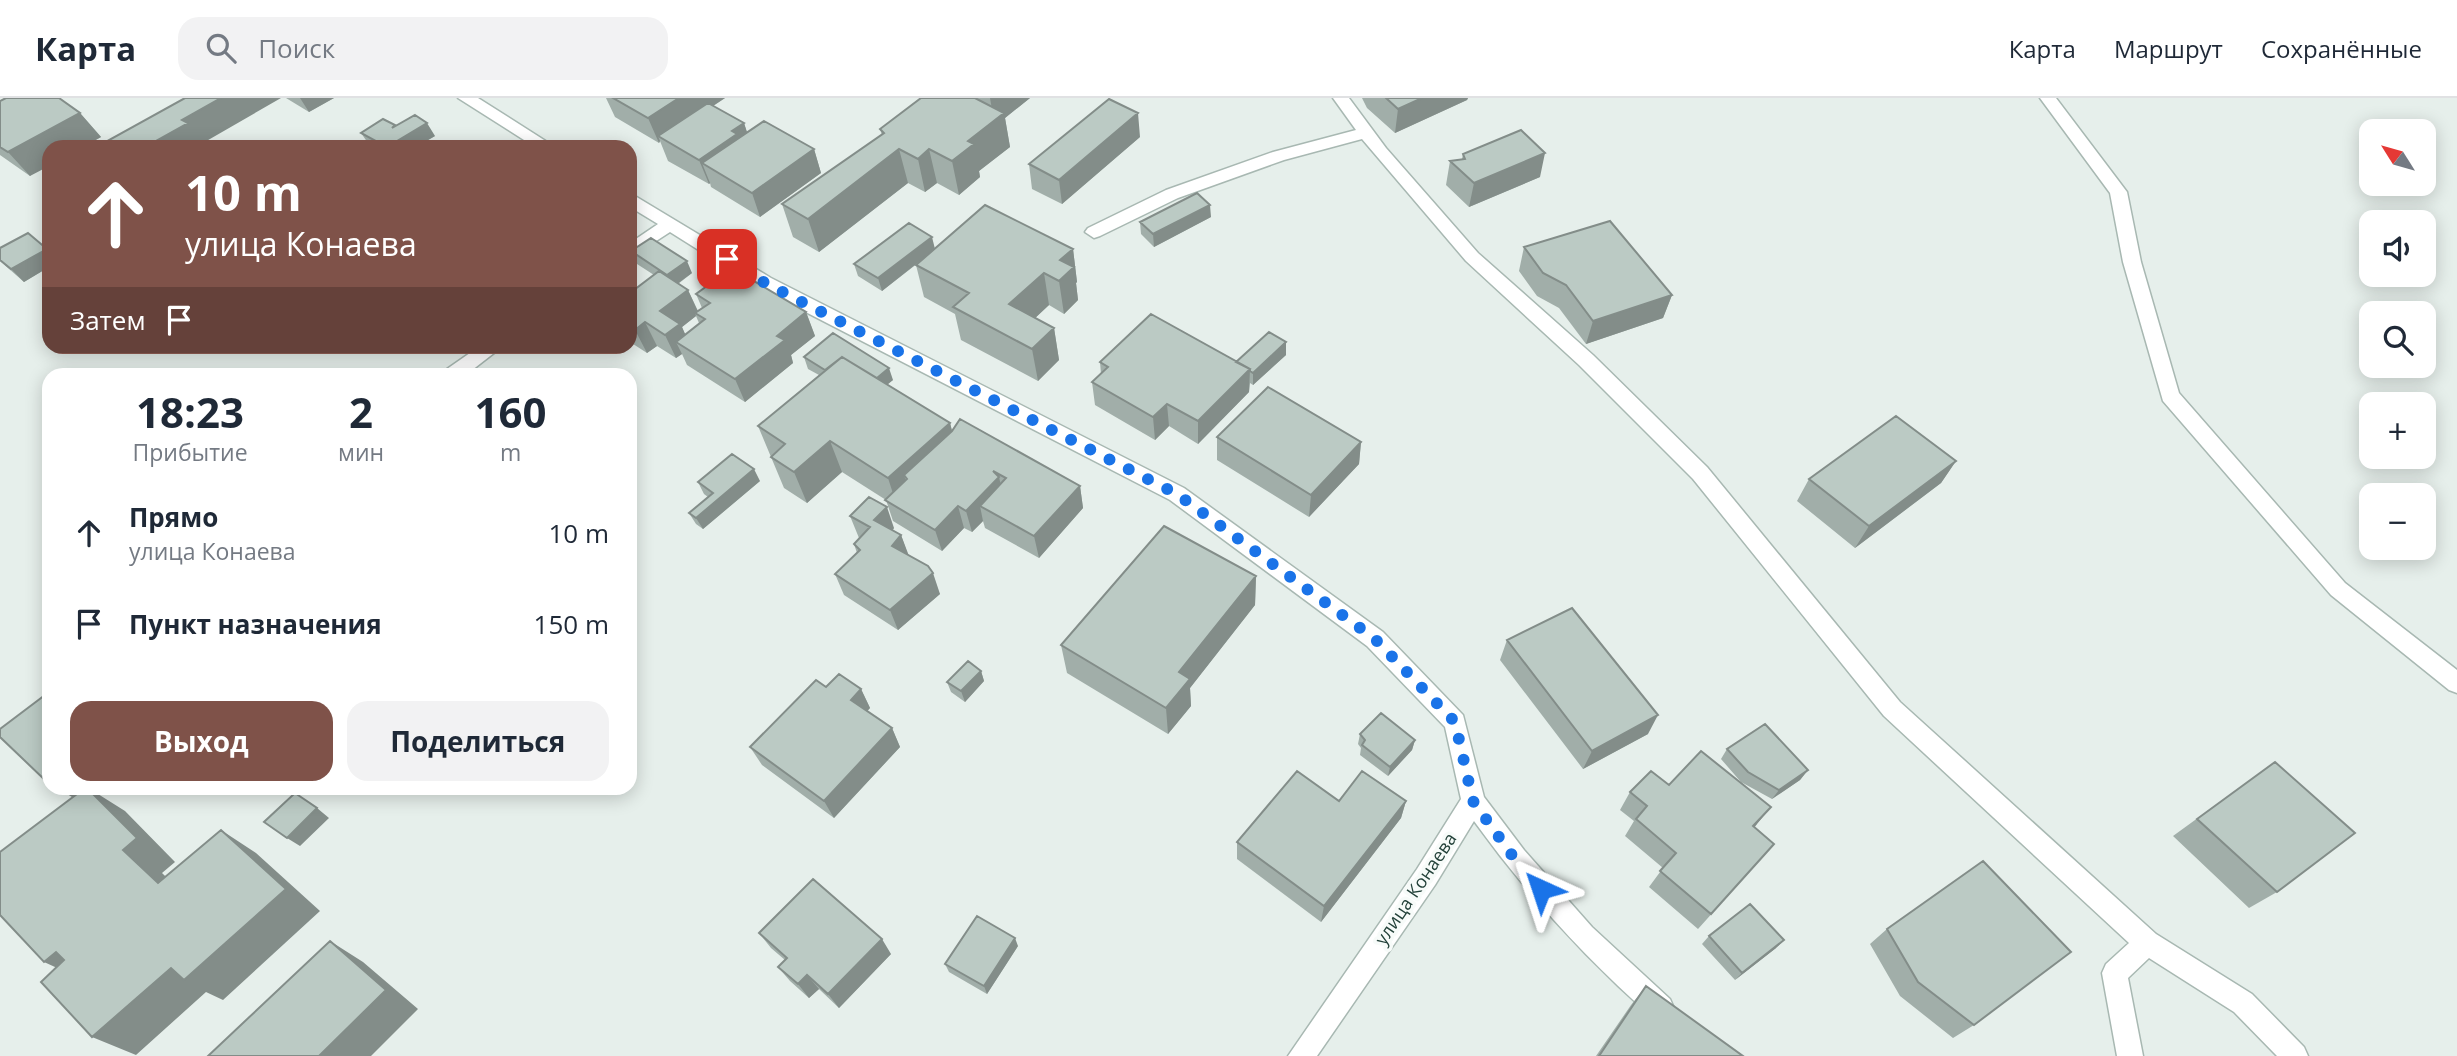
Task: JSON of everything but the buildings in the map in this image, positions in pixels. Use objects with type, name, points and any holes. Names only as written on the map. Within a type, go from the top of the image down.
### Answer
[{"type":"street","points":[[466,98],[535,140]]},
{"type":"street","points":[[1340,98],[1366,133],[1472,257],[1586,360],[1700,474],[1892,709],[2147,943],[2243,1003],[2295,1056]]},
{"type":"street","points":[[2048,98],[2118,192],[2132,262],[2170,396],[2338,589],[2457,683]]},
{"type":"street","points":[[1094,232],[1172,194],[1279,156],[1366,133]]},
{"type":"street","points":[[637,203],[765,283],[1177,494],[1375,639],[1455,722],[1473,801],[1522,869],[1616,969],[1677,1021]]},
{"type":"street","points":[[637,247],[670,224]]},
{"type":"street","points":[[463,368],[483,354]]},
{"type":"street","name":"улица Конаева","points":[[1301,1056],[1426,877],[1473,801]]},
{"type":"street","points":[[2130,1056],[2115,973],[2147,943]]},
{"type":"route","points":[[727,259],[765,283],[1177,494],[1375,639],[1455,722],[1473,801],[1522,869],[1541,889]]}]
